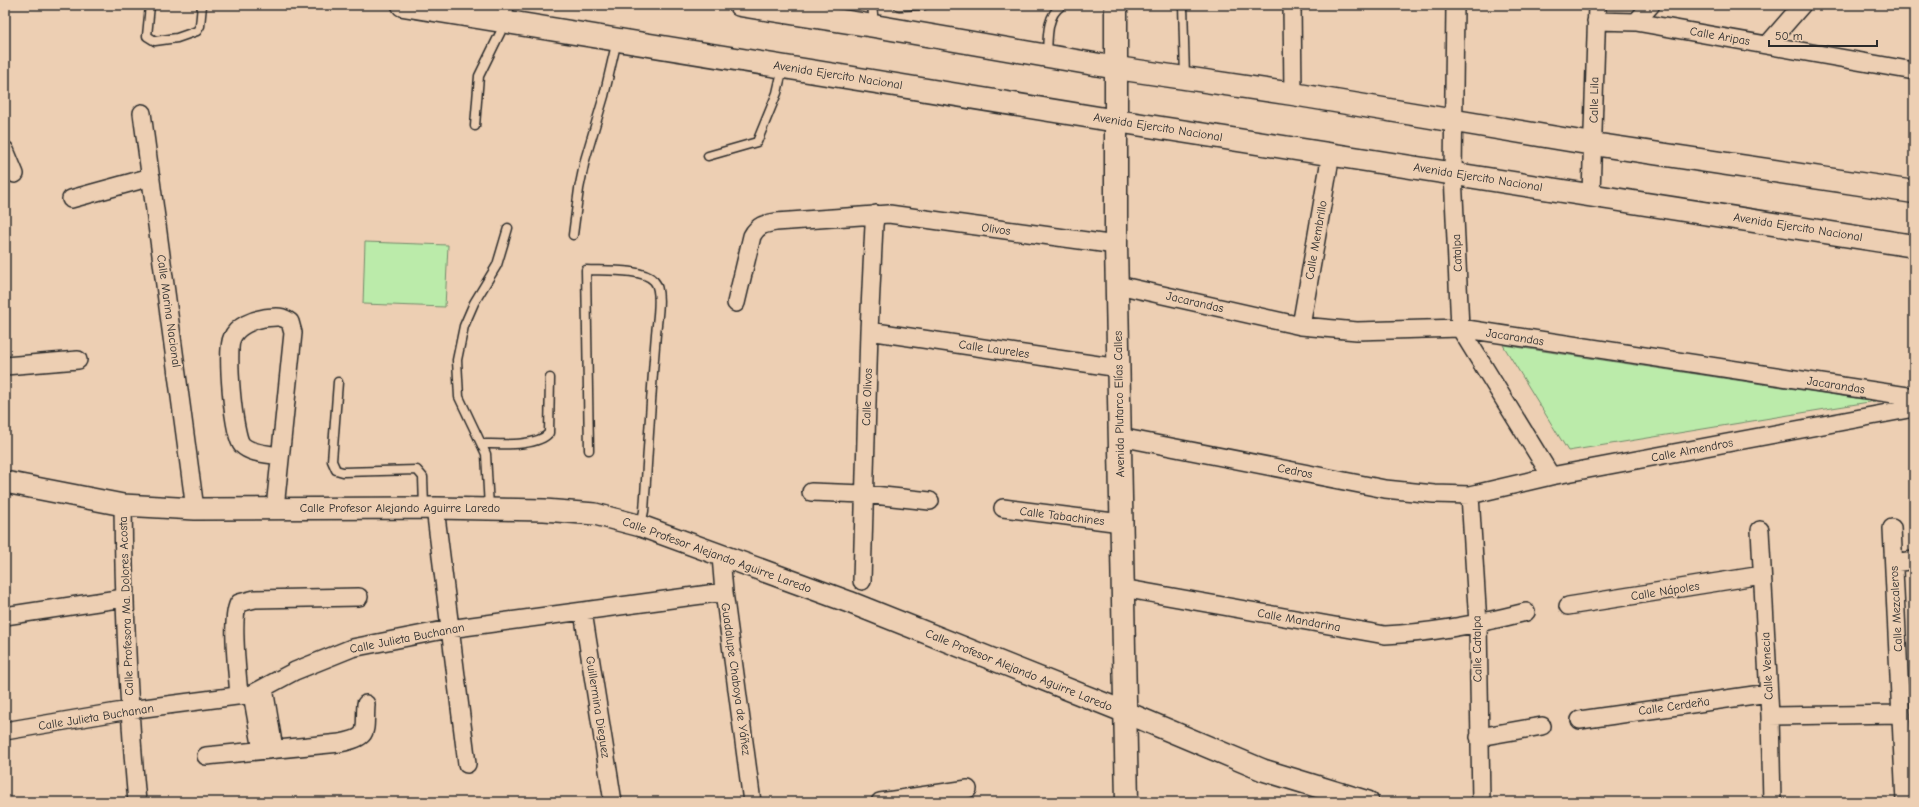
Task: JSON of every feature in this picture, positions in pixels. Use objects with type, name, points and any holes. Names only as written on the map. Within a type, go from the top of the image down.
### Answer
[{"type":"main road","name":"Avenida Ejercito Nacional","points":[[403,5],[508,13],[617,39],[1117,121],[1453,174],[1591,194],[1914,246]]},
{"type":"main road","points":[[740,5],[873,15],[1047,56],[1117,68],[1293,94],[1593,144],[1914,192]]},
{"type":"main road","name":"Avenida Plutarco Elías Calles","points":[[1116,5],[1116,245],[1118,285],[1122,588],[1127,802]]},
{"type":"street","points":[[1292,5],[1293,94]]},
{"type":"street","name":"Catalpa","points":[[1455,5],[1453,174],[1460,328],[1551,476]]},
{"type":"street","points":[[1636,22],[1651,5]]},
{"type":"street","points":[[1768,44],[1802,5]]},
{"type":"street","name":"Calle Aripas","points":[[1597,13],[1636,22],[1768,44],[1914,71]]},
{"type":"street","name":"Calle Lila","points":[[1591,194],[1597,13]]},
{"type":"street","name":"Calle Marina Nacional","points":[[142,113],[195,509]]},
{"type":"street","points":[[5,150],[15,174]]},
{"type":"street","name":"Calle Membrillo","points":[[1301,326],[1331,154]]},
{"type":"street","points":[[71,199],[151,177]]},
{"type":"street","name":"Calle Olivos","points":[[862,581],[869,331],[874,225],[876,214]]},
{"type":"street","name":"Olivos","points":[[736,303],[752,236],[757,228],[763,224],[776,222],[889,214],[1116,245]]},
{"type":"street","name":"Jacarandas","points":[[1118,285],[1301,326],[1357,331],[1460,328],[1914,397]]},
{"type":"street","points":[[275,508],[293,333],[290,322],[279,316],[260,319],[239,328],[231,338],[230,352],[231,390],[237,436],[242,446],[251,451],[280,456]]},
{"type":"street","name":"Calle Laureles","points":[[869,331],[1119,368]]},
{"type":"street","points":[[5,366],[78,360]]},
{"type":"street","name":"Calle Almendros","points":[[1470,495],[1551,476],[1914,408]]},
{"type":"street","name":"Cedros","points":[[1120,437],[1385,489],[1434,494],[1470,495]]},
{"type":"street","name":"Calle Profesor Alejando Aguirre Laredo","points":[[5,482],[123,505],[195,509],[429,508],[595,514],[641,526],[849,602],[1125,712],[1263,770],[1368,802]]},
{"type":"street","points":[[811,492],[864,494],[930,501]]},
{"type":"street","name":"Calle Catalpa","points":[[1470,495],[1478,624],[1481,802]]},
{"type":"street","name":"Calle Profesora Ma. Dolores Acosta","points":[[123,505],[124,598],[129,710],[137,802]]},
{"type":"street","points":[[429,508],[449,629],[467,764]]},
{"type":"street","name":"Calle Tabachines","points":[[1003,508],[1122,523]]},
{"type":"street","name":"Calle Mezcaleros","points":[[1892,528],[1905,802]]},
{"type":"street","name":"Calle Venecia","points":[[1760,530],[1770,716],[1772,802]]},
{"type":"street","name":"Guadalupe Chaboya de Yáñez","points":[[721,556],[724,592],[752,802]]},
{"type":"street","points":[[1894,564],[1914,560]]},
{"type":"street","name":"Calle Nápoles","points":[[1568,606],[1762,575]]},
{"type":"street","name":"Calle Mandarina","points":[[1122,588],[1385,634],[1415,633],[1478,624],[1526,612]]},
{"type":"street","name":"Calle Julieta Buchanan","points":[[5,731],[129,710],[252,693],[294,671],[352,648],[449,629],[724,592]]},
{"type":"street","points":[[5,616],[124,598]]},
{"type":"street","points":[[268,750],[235,623],[236,610],[239,603],[255,599],[359,598]]},
{"type":"street","name":"Guillermina Dieguez","points":[[583,612],[613,802]]},
{"type":"street","name":"Calle Cerdeña","points":[[1580,720],[1768,693]]},
{"type":"street","points":[[206,756],[357,740],[362,736],[364,730],[366,704]]},
{"type":"street","points":[[1770,716],[1901,714]]},
{"type":"street","points":[[1479,737],[1542,726]]},
{"type":"street","points":[[890,801],[968,788]]},
{"type":"lane","points":[[150,5],[148,36],[155,41],[177,38],[197,31],[200,26],[202,5]]},
{"type":"lane","points":[[898,6],[924,5]]},
{"type":"lane","points":[[1183,5],[1185,78]]},
{"type":"lane","points":[[1047,56],[1051,18],[1055,10],[1061,6]]},
{"type":"lane","points":[[475,126],[479,76],[508,13]]},
{"type":"lane","points":[[573,234],[579,189],[585,160],[604,96],[617,39]]},
{"type":"lane","points":[[708,156],[757,142],[777,93],[783,66]]},
{"type":"lane","points":[[488,509],[488,468],[486,454],[468,419],[459,397],[457,360],[464,326],[474,303],[497,265],[508,228]]},
{"type":"lane","points":[[589,450],[586,270],[636,273],[650,277],[656,282],[659,306],[652,381],[644,511],[641,526]]},
{"type":"lane","points":[[482,444],[530,442],[544,438],[549,433],[550,378]]},
{"type":"lane","points":[[338,382],[332,461],[336,470],[343,472],[417,470],[423,477],[429,508]]},
{"type":"green space","points":[[365,242],[448,245],[445,307],[363,304]]},
{"type":"green space","points":[[1503,345],[1875,401],[1568,451]]}]
